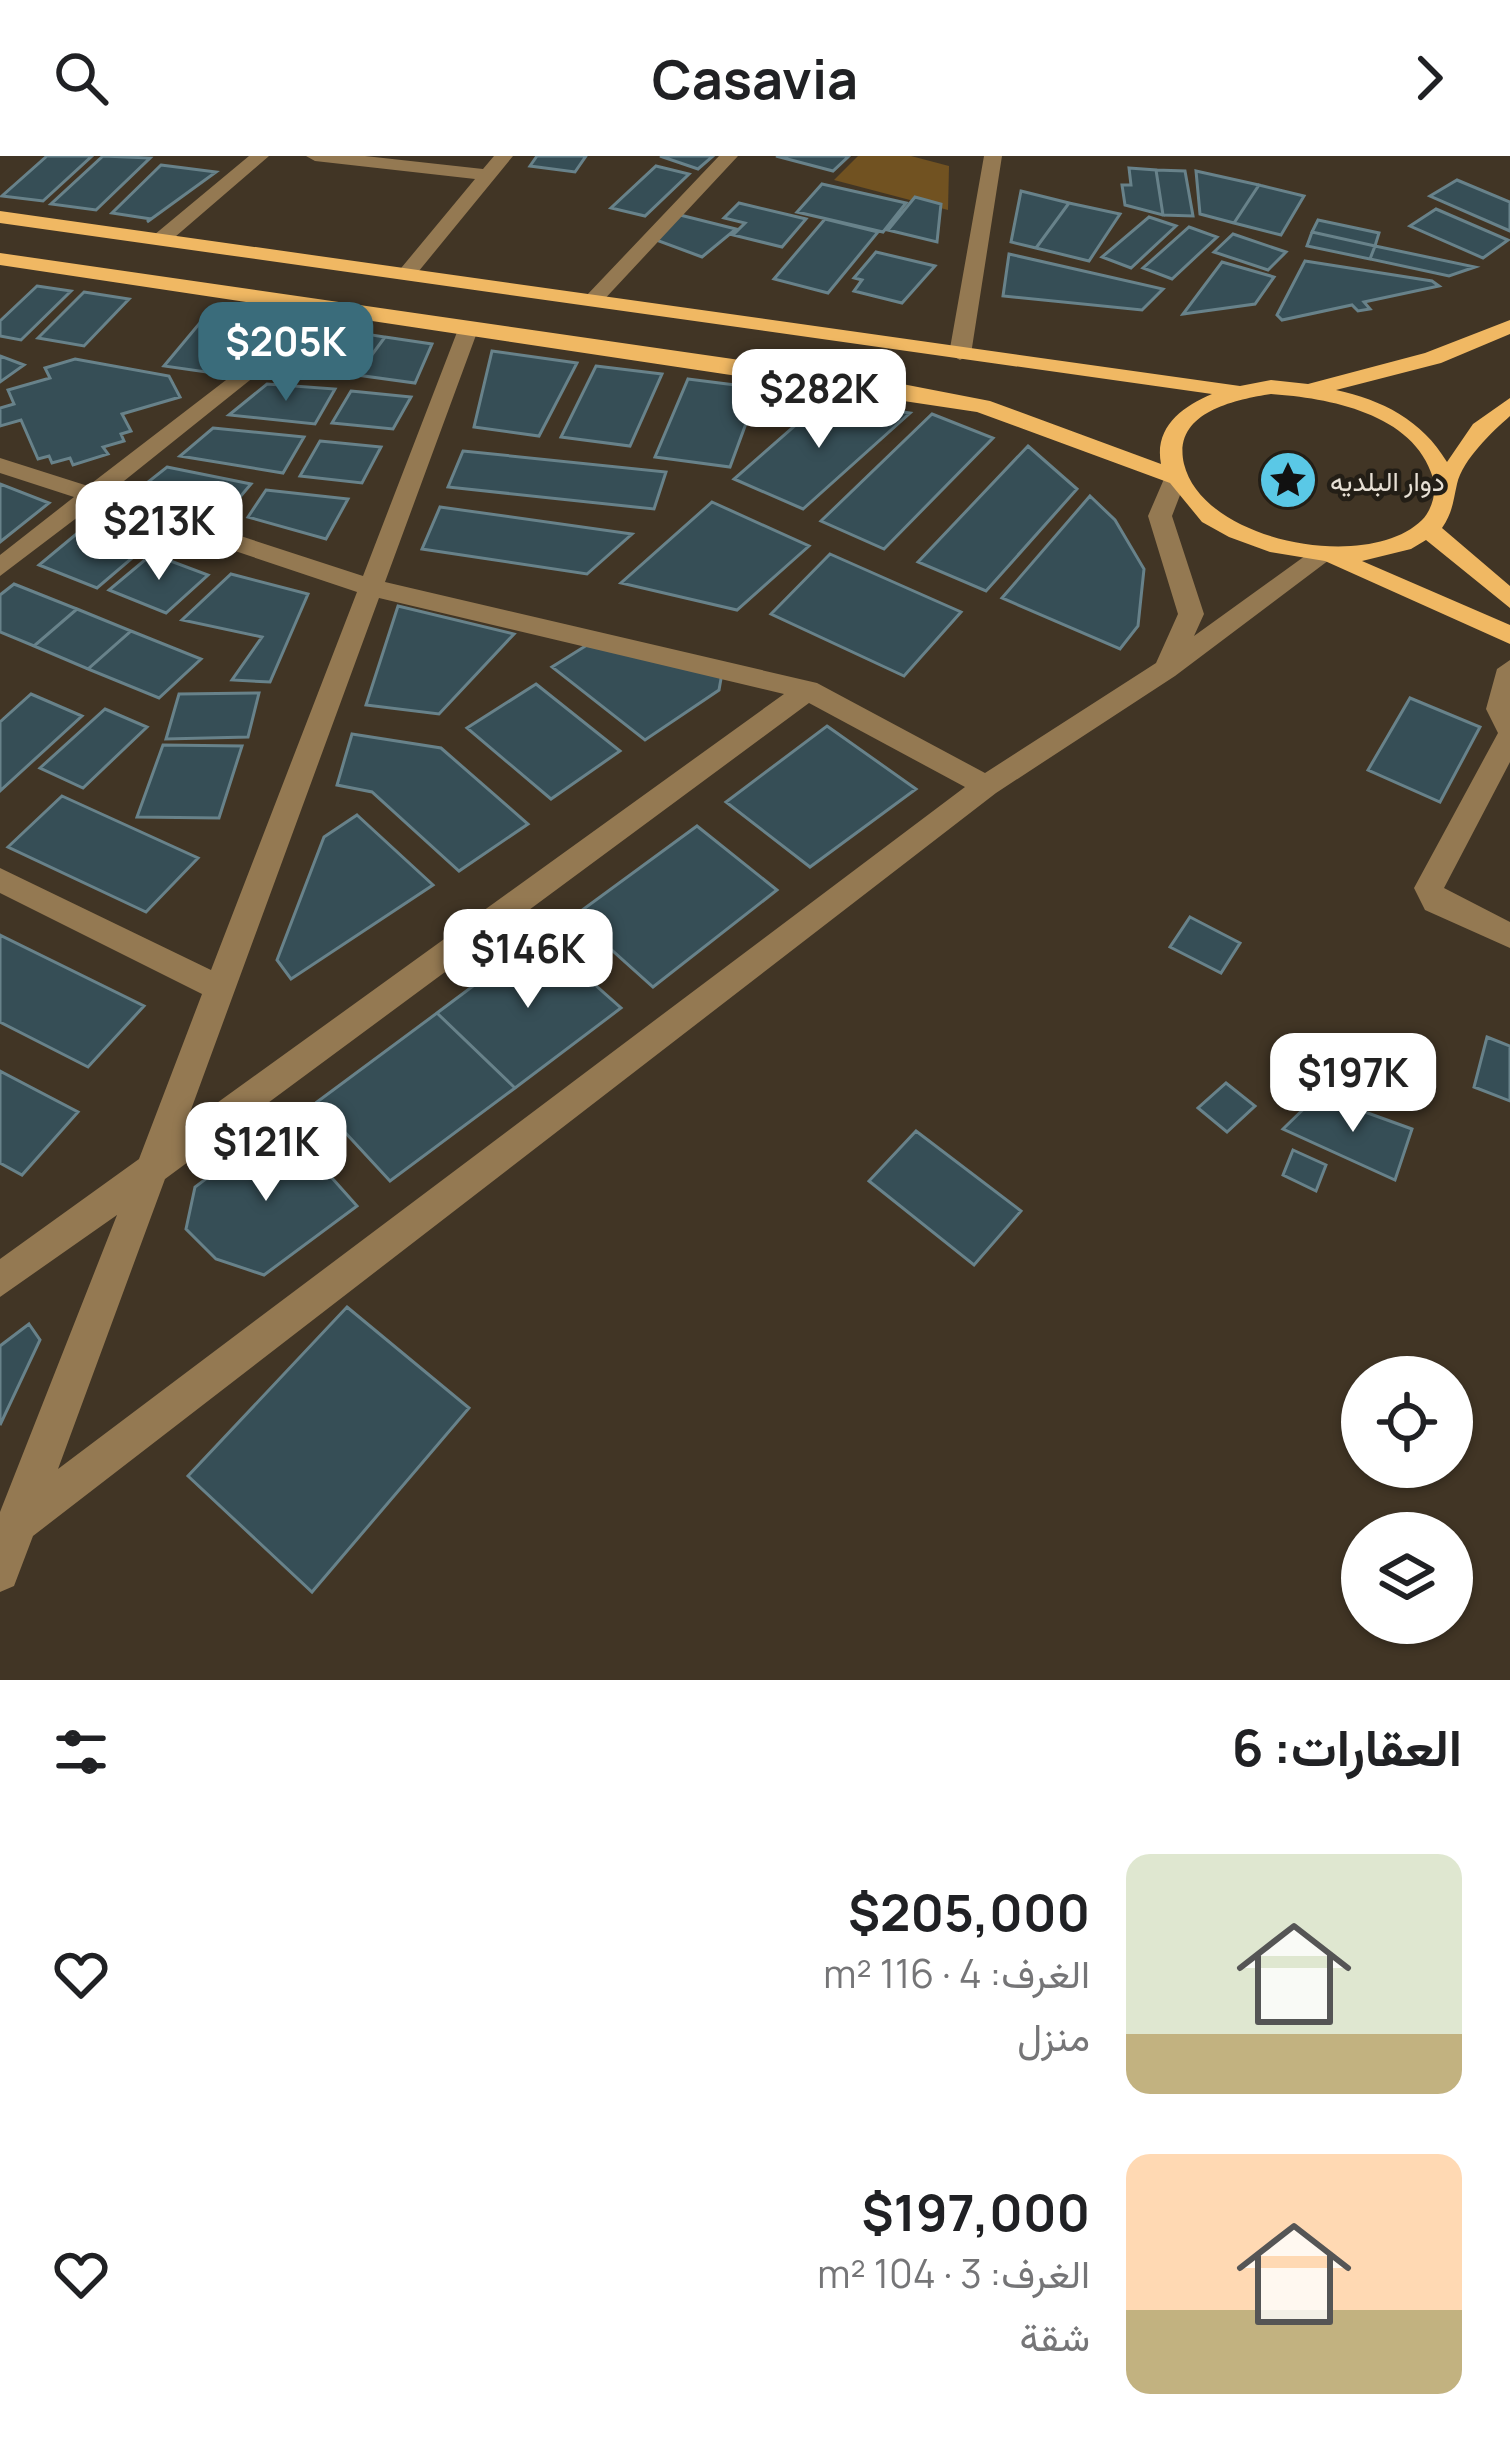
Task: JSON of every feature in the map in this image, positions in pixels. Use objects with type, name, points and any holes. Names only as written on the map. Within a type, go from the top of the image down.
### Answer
[{"type":"main road","points":[[0,217],[1234,391],[1311,389],[1433,358],[1510,326]]},
{"type":"main road","points":[[0,259],[982,406],[1066,433],[1175,478]]},
{"type":"main road","points":[[201,288],[256,266],[320,262]]},
{"type":"main road","points":[[1311,389],[1359,401],[1401,422],[1432,450],[1446,481],[1444,506],[1427,529],[1401,544],[1324,554]]},
{"type":"main road","points":[[1234,391],[1200,404],[1178,424],[1169,449],[1175,478],[1197,505],[1232,529],[1276,546],[1324,554],[1510,635]]},
{"type":"main road","points":[[1446,481],[1481,429],[1510,405]]},
{"type":"main road","points":[[1427,529],[1510,600]]},
{"type":"street","points":[[161,239],[260,156]]},
{"type":"street","points":[[316,156],[488,176]]},
{"type":"street","points":[[407,273],[504,156]]},
{"type":"street","points":[[593,300],[729,156]]},
{"type":"street","points":[[960,354],[993,156]]},
{"type":"street","points":[[0,568],[329,307]]},
{"type":"street","points":[[0,1572],[10,1530],[469,327]]},
{"type":"street","points":[[0,465],[369,587],[808,690],[986,786]]},
{"type":"street","points":[[1166,669],[1191,614],[1160,516],[1175,478]]},
{"type":"street","points":[[10,1530],[986,786],[1166,669],[1324,554]]},
{"type":"street","points":[[1510,669],[1499,709],[1510,733],[1429,888],[1436,902],[1510,936]]},
{"type":"street","points":[[0,1280],[808,690]]},
{"type":"street","points":[[0,880],[219,988]]},
{"type":"shaded area","points":[[858,156],[911,156],[949,166],[948,210],[834,180]]},
{"type":"building","points":[[47,156],[92,156],[43,201],[2,196]]},
{"type":"building","points":[[103,156],[150,158],[96,210],[51,204]]},
{"type":"building","points":[[537,156],[586,156],[575,172],[530,166]]},
{"type":"building","points":[[660,156],[713,156],[698,169]]},
{"type":"building","points":[[776,156],[849,156],[833,171]]},
{"type":"building","points":[[161,165],[216,172],[147,222],[151,219],[112,213]]},
{"type":"building","points":[[656,166],[689,174],[645,216],[611,208]]},
{"type":"building","points":[[1129,168],[1156,170],[1163,215],[1125,205],[1122,185],[1131,185]]},
{"type":"building","points":[[1156,170],[1185,171],[1193,216],[1163,215]]},
{"type":"building","points":[[1196,171],[1259,185],[1234,223],[1200,214]]},
{"type":"building","points":[[1457,180],[1510,202],[1510,231],[1430,196]]},
{"type":"building","points":[[822,184],[906,203],[883,232],[797,212]]},
{"type":"building","points":[[1259,185],[1304,196],[1281,235],[1234,223]]},
{"type":"building","points":[[1021,191],[1069,203],[1036,248],[1011,242]]},
{"type":"building","points":[[915,197],[941,204],[937,242],[888,230]]},
{"type":"building","points":[[739,203],[806,219],[782,247],[733,235],[745,223],[724,218]]},
{"type":"building","points":[[1069,203],[1120,214],[1089,261],[1036,248]]},
{"type":"building","points":[[1436,209],[1508,240],[1483,258],[1410,226]]},
{"type":"building","points":[[680,215],[736,229],[702,257],[656,240]]},
{"type":"building","points":[[1149,217],[1176,226],[1131,268],[1102,257]]},
{"type":"building","points":[[825,219],[878,232],[828,293],[774,279]]},
{"type":"building","points":[[1318,220],[1379,233],[1375,246],[1312,232]]},
{"type":"building","points":[[1189,227],[1217,237],[1172,279],[1143,268]]},
{"type":"building","points":[[1312,232],[1375,246],[1370,259],[1307,246]]},
{"type":"building","points":[[1233,234],[1286,252],[1268,270],[1214,252]]},
{"type":"building","points":[[1375,246],[1475,267],[1449,276],[1370,259]]},
{"type":"building","points":[[876,252],[935,266],[902,303],[854,291],[862,280],[854,278]]},
{"type":"building","points":[[1009,254],[1163,289],[1142,310],[1003,296]]},
{"type":"building","points":[[1305,261],[1432,281],[1439,286],[1364,302],[1370,309],[1358,311],[1352,305],[1282,320],[1277,315]]},
{"type":"building","points":[[1222,262],[1274,277],[1255,304],[1183,314]]},
{"type":"building","points":[[37,286],[71,291],[21,340],[0,336],[0,321]]},
{"type":"building","points":[[84,292],[129,299],[84,346],[38,338]]},
{"type":"building","points":[[209,312],[250,317],[206,372],[164,366]]},
{"type":"building","points":[[333,329],[385,337],[357,375],[290,365]]},
{"type":"building","points":[[385,337],[432,344],[415,383],[357,375]]},
{"type":"building","points":[[492,351],[577,363],[539,436],[474,427]]},
{"type":"building","points":[[0,356],[24,365],[0,382]]},
{"type":"building","points":[[75,359],[169,376],[180,397],[122,414],[131,431],[121,434],[124,441],[103,447],[108,454],[73,465],[70,458],[52,463],[49,456],[38,459],[21,420],[0,426],[0,408],[14,404],[8,390],[50,378],[45,368]]},
{"type":"building","points":[[596,366],[662,374],[630,446],[561,437]]},
{"type":"building","points":[[688,379],[759,388],[730,467],[655,457]]},
{"type":"building","points":[[267,384],[335,389],[315,424],[229,415]]},
{"type":"building","points":[[351,391],[411,397],[393,429],[332,423]]},
{"type":"building","points":[[824,400],[910,413],[803,509],[734,479]]},
{"type":"building","points":[[932,414],[993,438],[884,549],[821,521]]},
{"type":"building","points":[[213,428],[304,437],[283,473],[180,456]]},
{"type":"building","points":[[320,441],[381,447],[362,483],[300,476]]},
{"type":"building","points":[[1028,446],[1077,489],[986,591],[918,562]]},
{"type":"building","points":[[463,451],[666,472],[654,509],[448,487]]},
{"type":"building","points":[[167,467],[251,484],[229,510],[138,490]]},
{"type":"building","points":[[0,484],[49,503],[0,542]]},
{"type":"building","points":[[266,490],[348,499],[326,539],[248,517]]},
{"type":"building","points":[[1090,496],[1115,520],[1144,569],[1138,626],[1120,649],[1002,598]]},
{"type":"building","points":[[712,502],[809,546],[737,610],[621,583]]},
{"type":"building","points":[[440,507],[632,534],[587,574],[422,549]]},
{"type":"building","points":[[80,531],[138,553],[97,588],[39,565]]},
{"type":"building","points":[[152,554],[208,575],[166,613],[109,590]]},
{"type":"building","points":[[830,554],[961,612],[904,676],[771,614]]},
{"type":"building","points":[[231,574],[308,594],[270,682],[232,680],[262,637],[182,620]]},
{"type":"building","points":[[14,584],[77,609],[34,646],[0,632],[0,595]]},
{"type":"building","points":[[398,606],[514,634],[439,714],[366,705]]},
{"type":"building","points":[[77,609],[131,631],[88,669],[34,646]]},
{"type":"building","points":[[131,631],[201,659],[159,698],[88,669]]},
{"type":"building","points":[[587,645],[722,673],[719,690],[645,740],[552,667]]},
{"type":"building","points":[[536,684],[620,751],[551,799],[467,728]]},
{"type":"building","points":[[259,693],[248,737],[166,739],[179,694]]},
{"type":"building","points":[[31,694],[82,716],[0,791],[0,722]]},
{"type":"building","points":[[1410,698],[1480,727],[1440,802],[1368,770]]},
{"type":"building","points":[[105,709],[147,727],[83,788],[40,768]]},
{"type":"building","points":[[827,726],[916,789],[810,867],[726,802]]},
{"type":"building","points":[[352,734],[441,748],[528,824],[459,871],[372,792],[337,785]]},
{"type":"building","points":[[163,745],[242,746],[219,818],[137,817]]},
{"type":"building","points":[[62,796],[198,858],[146,912],[8,847]]},
{"type":"building","points":[[357,815],[433,885],[291,979],[277,960],[324,837]]},
{"type":"building","points":[[697,826],[777,890],[653,987],[574,916]]},
{"type":"building","points":[[1190,917],[1240,943],[1221,973],[1170,947]]},
{"type":"building","points":[[0,935],[144,1006],[88,1067],[0,1022]]},
{"type":"building","points":[[540,936],[621,1008],[515,1088],[437,1013]]},
{"type":"building","points":[[437,1013],[515,1088],[390,1181],[317,1102]]},
{"type":"building","points":[[1487,1037],[1510,1046],[1510,1101],[1474,1087]]},
{"type":"building","points":[[0,1071],[78,1112],[22,1175],[0,1163]]},
{"type":"building","points":[[1226,1083],[1255,1106],[1227,1132],[1198,1108]]},
{"type":"building","points":[[1318,1095],[1412,1129],[1395,1180],[1283,1129]]},
{"type":"building","points":[[282,1122],[357,1206],[264,1275],[216,1259],[186,1229],[195,1187]]},
{"type":"building","points":[[916,1131],[1021,1211],[974,1265],[869,1181]]},
{"type":"building","points":[[1293,1150],[1326,1165],[1316,1191],[1283,1175]]},
{"type":"building","points":[[347,1307],[469,1408],[312,1592],[188,1476]]},
{"type":"building","points":[[29,1324],[40,1340],[0,1425],[0,1346]]},
{"type":"place","name":"دوار البلديه","points":[[1288,480]]}]
